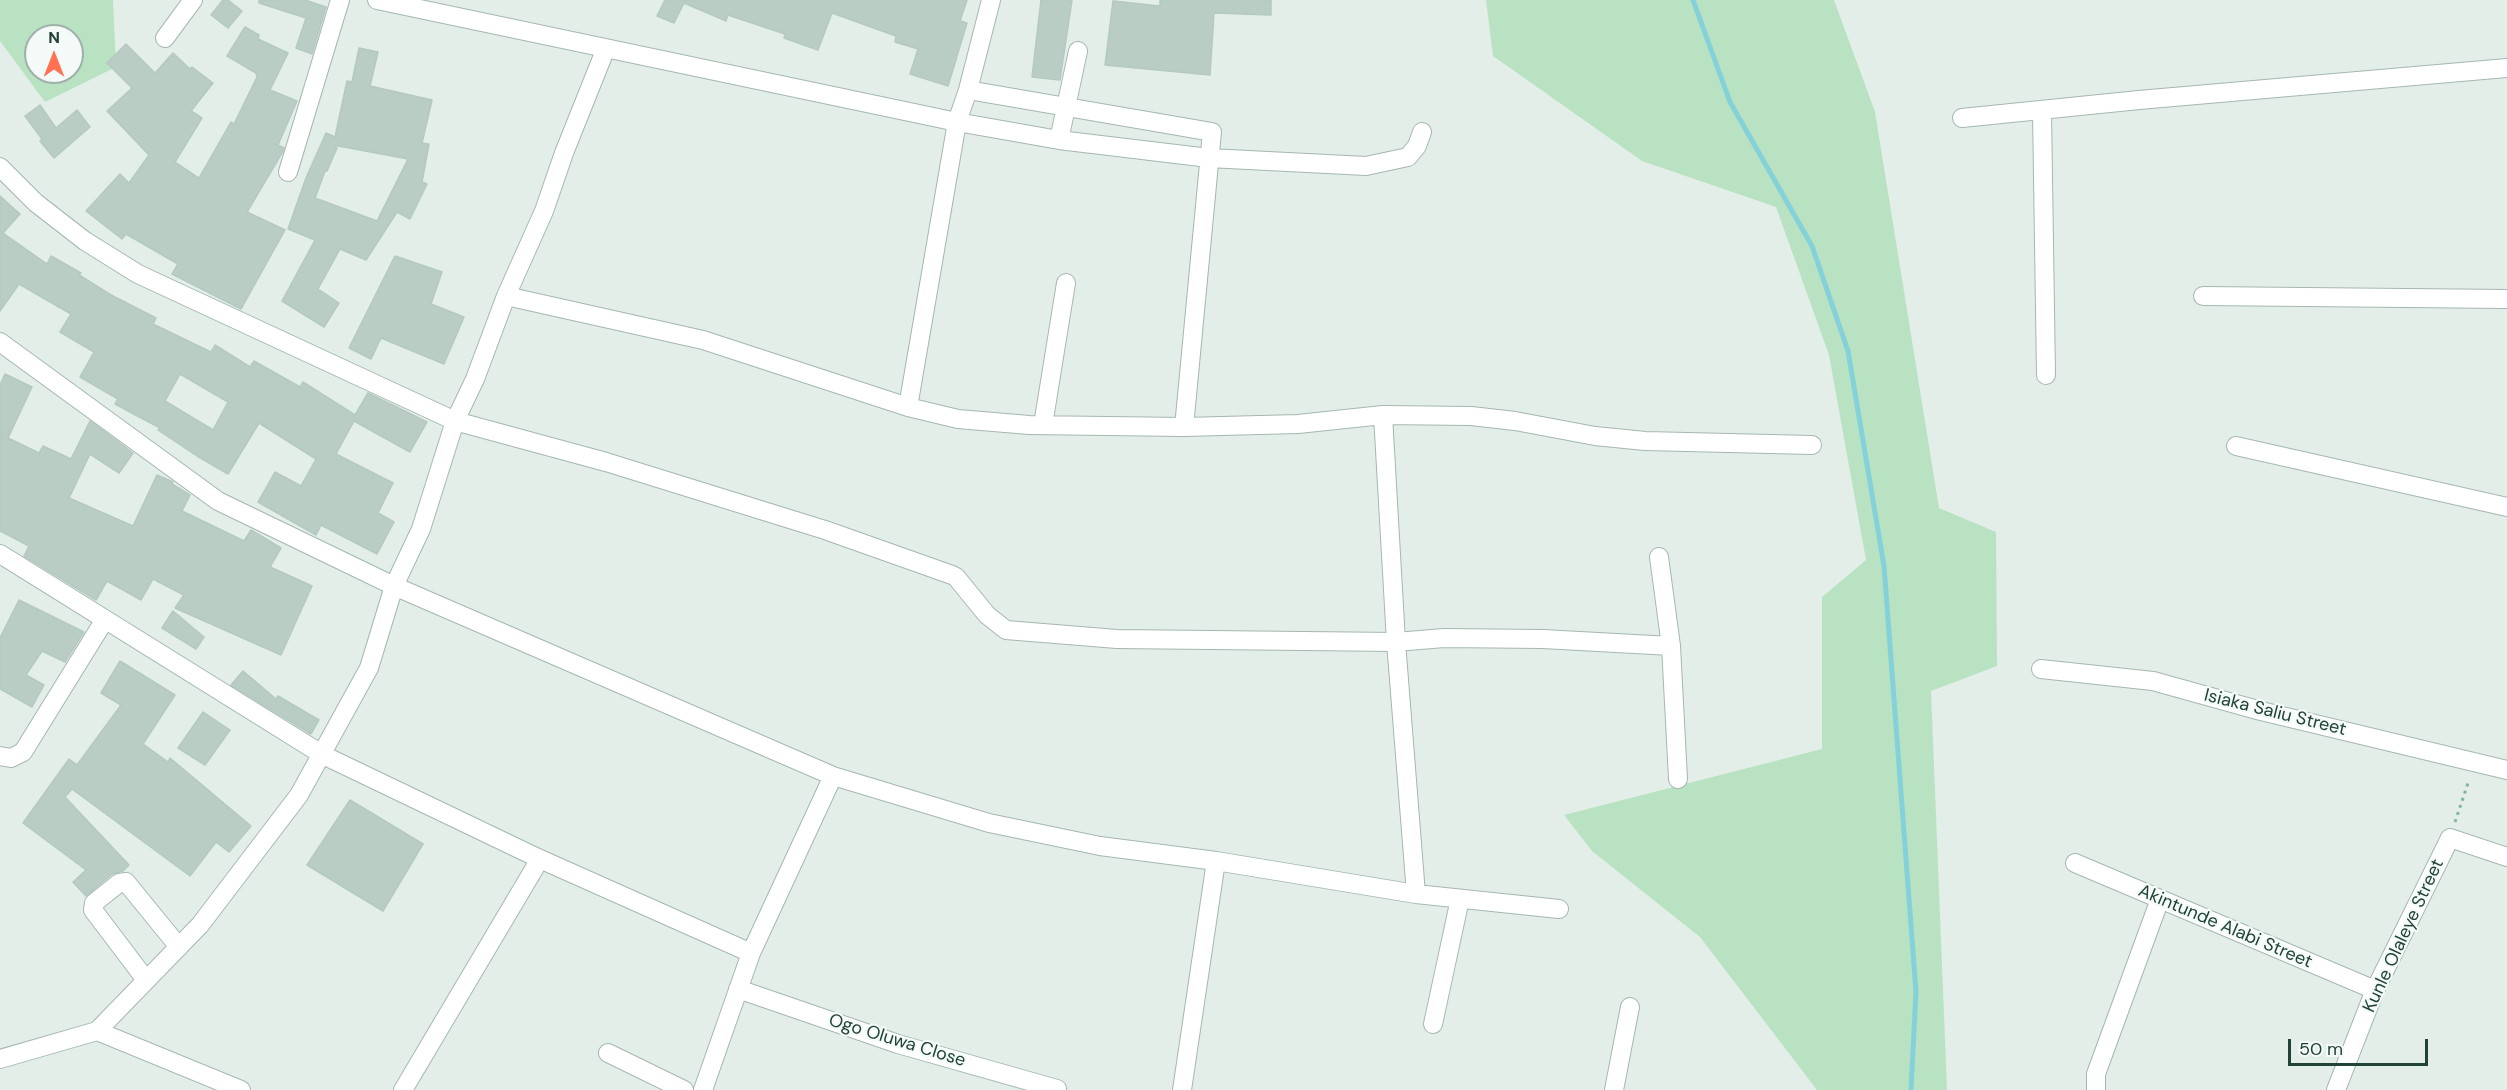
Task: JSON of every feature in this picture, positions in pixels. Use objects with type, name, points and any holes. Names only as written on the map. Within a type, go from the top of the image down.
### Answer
[{"type":"street","points":[[165,38],[193,0]]},
{"type":"street","points":[[288,172],[340,0]]},
{"type":"street","points":[[377,0],[957,122],[1059,140],[1209,158],[1366,166],[1408,157],[1417,146],[1422,132]]},
{"type":"street","points":[[908,408],[957,122],[968,90],[991,0]]},
{"type":"street","points":[[0,1059],[97,1031],[200,924],[299,795],[323,755],[369,668],[394,586],[421,529],[455,421],[475,379],[506,296],[544,211],[564,153],[606,48]]},
{"type":"street","points":[[1059,140],[1078,51]]},
{"type":"street","points":[[1962,118],[2507,68]]},
{"type":"street","points":[[968,90],[1212,132],[1184,427]]},
{"type":"street","points":[[2042,111],[2046,375]]},
{"type":"street","points":[[0,167],[36,203],[85,241],[138,274],[455,421],[606,462],[825,530],[956,577],[987,615],[1006,630],[1117,639],[1396,642],[1444,638],[1532,639],[1671,646]]},
{"type":"street","points":[[1043,425],[1066,283]]},
{"type":"street","points":[[506,296],[703,340],[908,408],[958,419],[1043,425],[1184,427],[1298,424],[1383,415],[1471,416],[1515,421],[1595,436],[1645,441],[1812,444]]},
{"type":"street","points":[[2203,296],[2507,299]]},
{"type":"street","points":[[0,342],[218,501],[394,586],[833,776],[989,823],[1100,846],[1216,861],[1416,894],[1559,909]]},
{"type":"street","points":[[1383,415],[1396,642],[1416,894]]},
{"type":"street","points":[[2236,446],[2507,507]]},
{"type":"street","points":[[0,554],[104,621],[323,755],[540,860],[750,953]]},
{"type":"street","points":[[1659,557],[1671,646],[1678,779]]},
{"type":"street","points":[[0,756],[10,758],[23,752],[104,621]]},
{"type":"street","name":"Isiaka Saliu Street","points":[[2041,669],[2153,681],[2261,711],[2507,770]]},
{"type":"street","points":[[703,1090],[750,953],[833,776]]},
{"type":"street","name":"Kunle Olaleye Street","points":[[2336,1090],[2375,990],[2450,838],[2507,857]]},
{"type":"street","points":[[403,1090],[540,860]]},
{"type":"street","points":[[1182,1090],[1216,861]]},
{"type":"street","name":"Akintunde Alabi Street","points":[[2075,863],[2375,990]]},
{"type":"street","points":[[146,980],[93,910],[94,903],[119,884],[126,882],[179,947]]},
{"type":"street","points":[[1433,1024],[1460,899]]},
{"type":"street","points":[[2096,1090],[2096,1074],[2160,899]]},
{"type":"street","name":"Ogo Oluwa Close","points":[[738,989],[898,1044],[1057,1089]]},
{"type":"street","points":[[1614,1090],[1630,1007]]},
{"type":"street","points":[[97,1031],[242,1090]]},
{"type":"street","points":[[608,1053],[684,1090]]},
{"type":"path","points":[[2450,838],[2475,761]]},
{"type":"green space","points":[[0,0],[113,0],[116,67],[84,83],[84,24],[24,24],[24,74],[0,41]]},
{"type":"green space","points":[[1486,0],[1834,0],[1875,112],[1939,508],[1996,532],[1997,666],[1931,691],[1947,1090],[1817,1090],[1700,937],[1592,851],[1564,815],[1822,749],[1822,597],[1866,560],[1829,355],[1776,207],[1642,161],[1493,56]]},
{"type":"green space","points":[[32,84],[82,84],[45,102]]},
{"type":"building","points":[[223,0],[228,0],[242,11],[228,28],[211,15]]},
{"type":"building","points":[[259,0],[305,0],[326,7],[312,54],[296,48],[306,18],[259,3]]},
{"type":"building","points":[[665,0],[967,0],[960,21],[967,23],[948,86],[910,74],[918,49],[895,42],[896,36],[832,13],[818,50],[784,38],[785,34],[728,15],[726,21],[684,3],[674,23],[657,16]]},
{"type":"building","points":[[1041,0],[1072,0],[1060,80],[1032,77]]},
{"type":"building","points":[[1160,0],[1271,0],[1271,15],[1214,13],[1210,75],[1105,65],[1113,1],[1160,6]]},
{"type":"building","points":[[245,27],[259,35],[258,39],[288,53],[270,90],[297,101],[278,145],[284,148],[282,153],[247,212],[285,230],[241,309],[172,274],[178,264],[126,234],[122,239],[86,211],[120,174],[129,183],[149,155],[107,111],[132,88],[107,63],[126,44],[155,73],[173,53],[190,69],[192,67],[213,83],[191,111],[202,118],[175,162],[199,178],[231,122],[234,124],[257,77],[256,73],[227,56]]},
{"type":"building","points":[[359,48],[378,52],[370,86],[432,100],[422,143],[429,144],[422,182],[427,184],[410,219],[397,212],[366,260],[340,249],[318,289],[339,303],[324,327],[282,301],[315,240],[288,229],[306,178],[326,133],[335,137],[347,81],[352,82]],"holes":[[[333,145],[408,159],[377,221],[315,198],[337,148]]]},
{"type":"building","points":[[40,105],[56,128],[77,110],[90,127],[54,158],[40,141],[42,139],[25,116]]},
{"type":"building","points":[[0,196],[20,214],[3,233],[47,264],[51,256],[81,273],[79,275],[111,295],[156,318],[153,324],[211,352],[215,345],[250,367],[254,361],[300,387],[303,382],[355,415],[368,393],[427,422],[410,452],[354,421],[336,454],[393,483],[378,513],[394,522],[377,554],[321,525],[316,535],[258,502],[275,472],[301,486],[316,459],[259,423],[228,474],[158,430],[160,428],[115,404],[118,399],[80,377],[94,352],[60,332],[71,314],[19,284],[0,311]],"holes":[[[180,374],[228,402],[213,430],[165,401]]]},
{"type":"building","points":[[395,256],[442,272],[431,304],[464,317],[444,364],[381,338],[371,359],[349,348]]},
{"type":"building","points":[[5,374],[32,387],[8,438],[39,453],[43,446],[71,459],[90,421],[133,453],[119,473],[90,454],[69,498],[133,526],[157,475],[173,482],[172,484],[190,495],[182,511],[244,541],[251,530],[281,548],[270,567],[312,586],[281,655],[175,608],[184,595],[153,579],[141,600],[107,581],[96,600],[24,556],[29,546],[0,531],[0,385]]},
{"type":"building","points":[[19,600],[84,632],[65,662],[42,651],[26,675],[44,685],[32,707],[0,689],[0,638]]},
{"type":"building","points":[[173,611],[204,637],[196,649],[162,628]]},
{"type":"building","points":[[120,661],[175,695],[143,744],[168,762],[170,758],[251,826],[229,852],[216,842],[190,876],[72,789],[65,797],[129,865],[123,871],[112,874],[86,896],[73,882],[86,870],[23,823],[69,759],[77,765],[121,705],[101,693]]},
{"type":"building","points":[[243,671],[276,699],[278,696],[319,720],[311,734],[231,685]]},
{"type":"building","points":[[203,712],[230,730],[205,765],[178,748]]},
{"type":"building","points":[[350,800],[423,844],[383,911],[307,865]]},
{"type":"waterway","points":[[1693,0],[1730,102],[1812,246],[1848,351],[1884,566],[1916,992],[1911,1090]]}]
